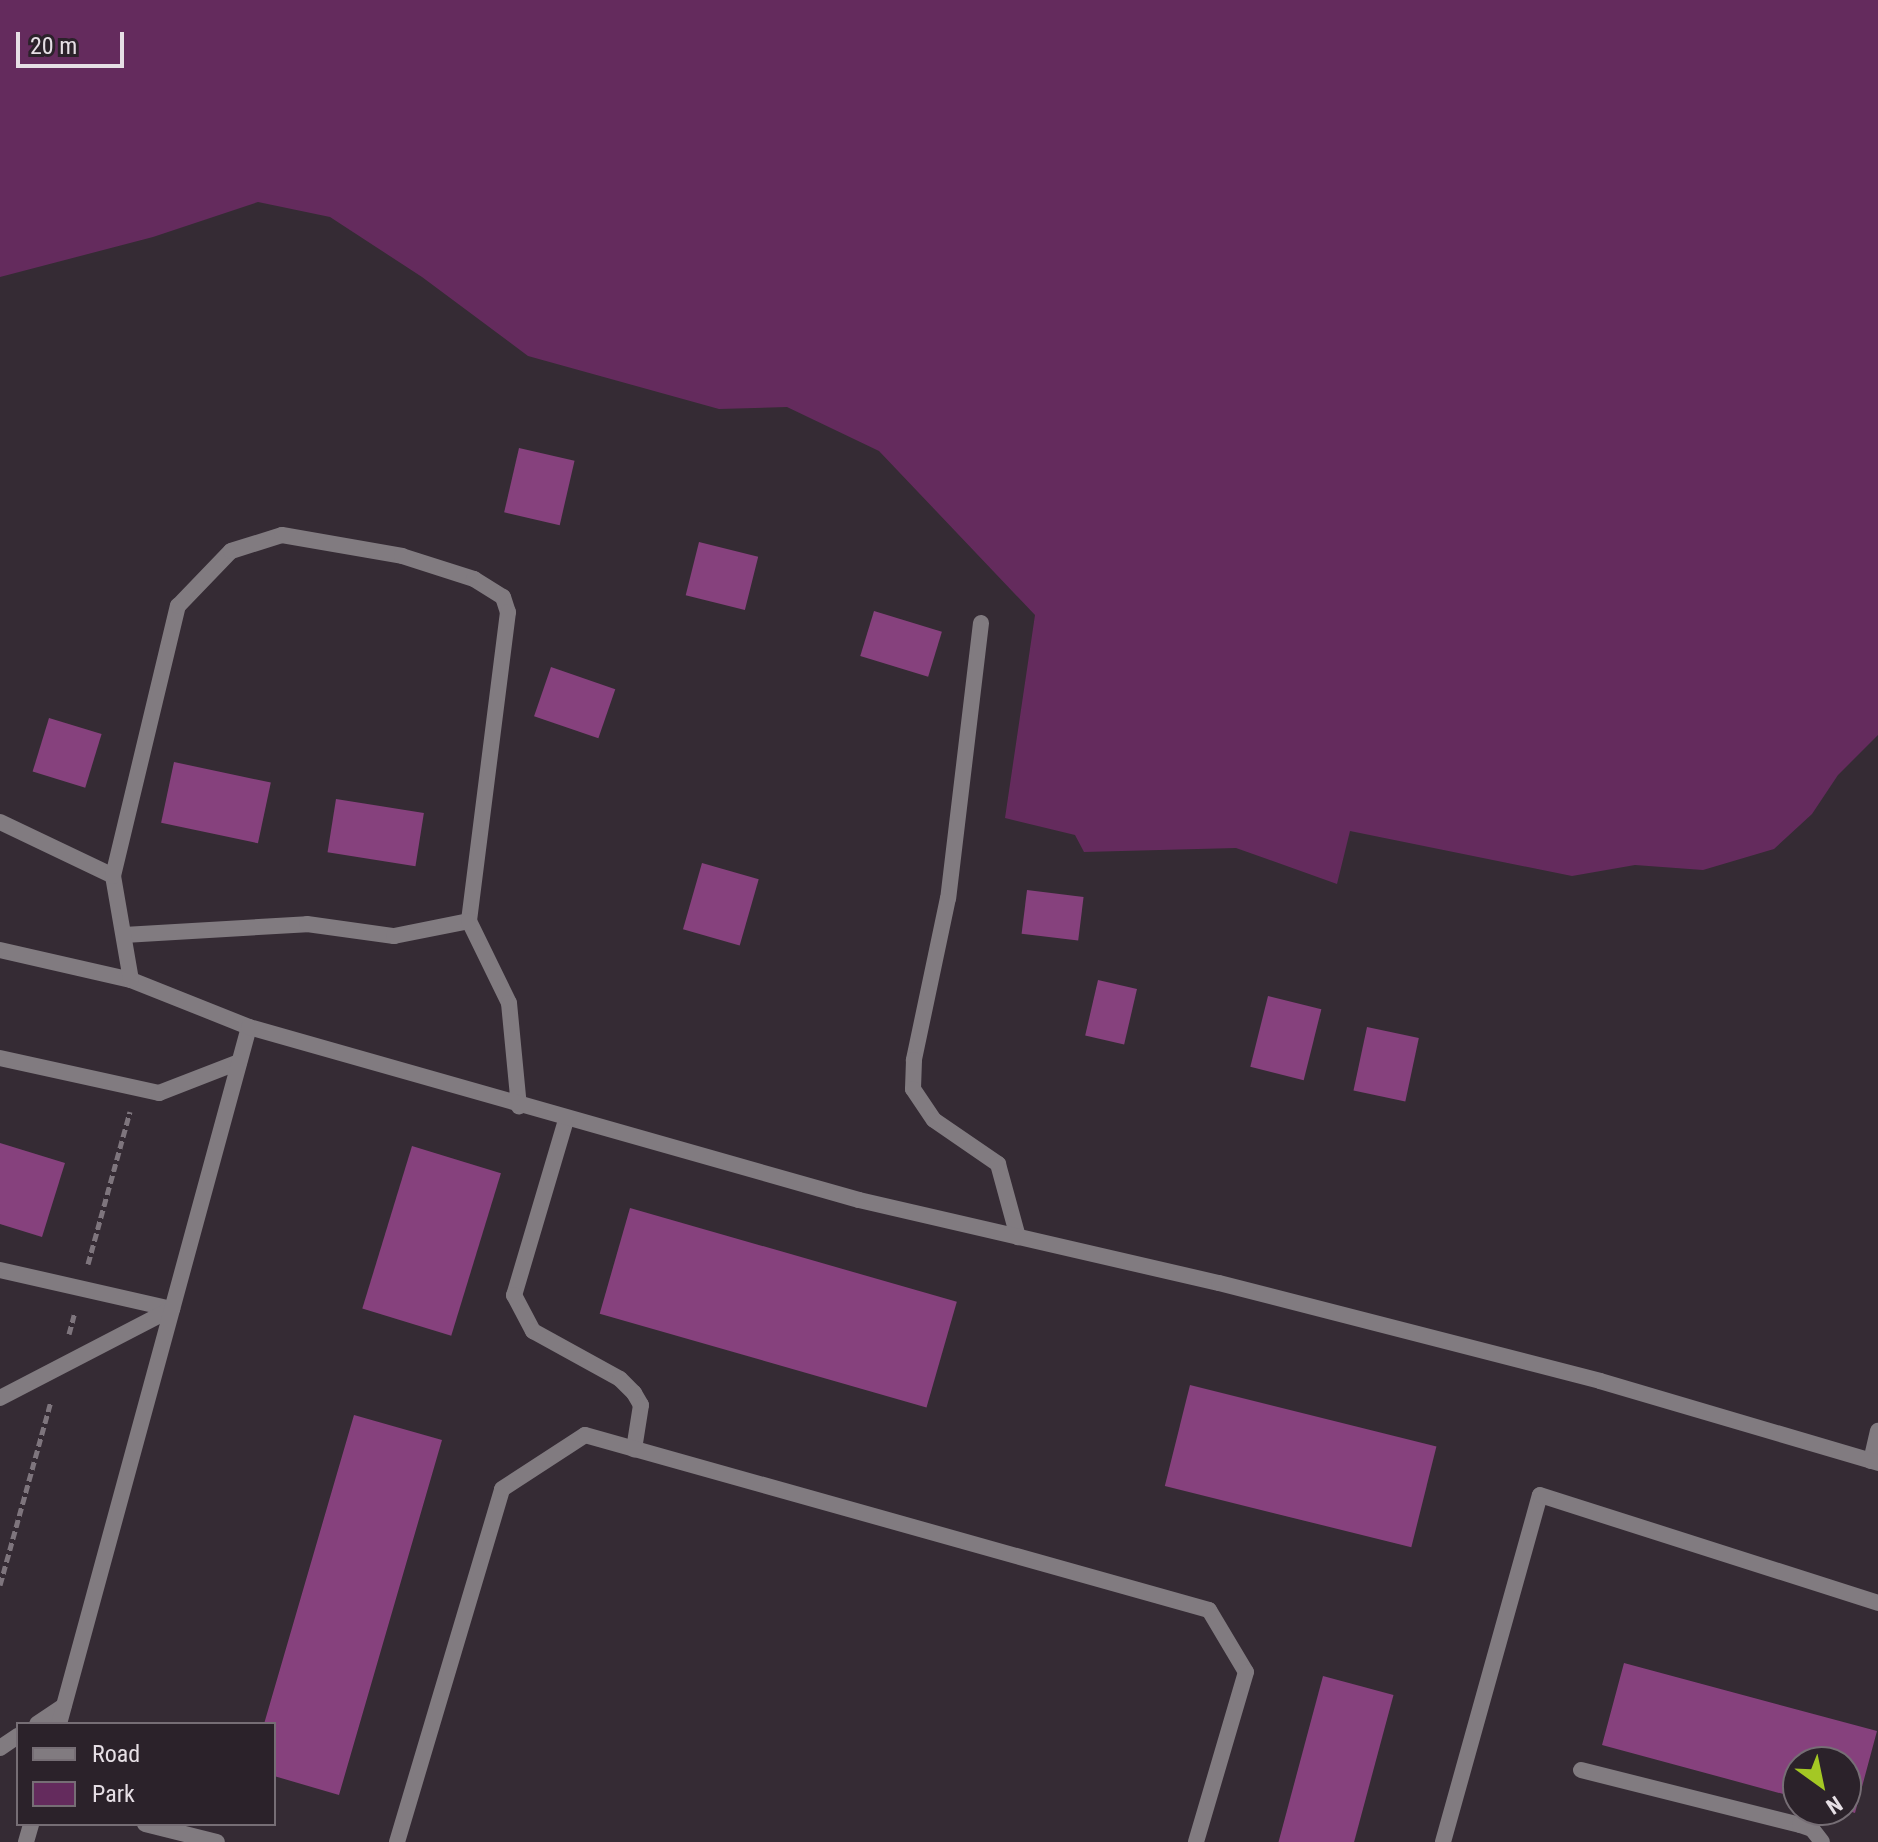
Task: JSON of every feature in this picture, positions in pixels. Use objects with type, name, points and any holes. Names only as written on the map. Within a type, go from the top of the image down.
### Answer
[{"type":"street","points":[[131,980],[113,876],[178,606],[231,551],[282,535],[402,556],[474,579],[503,597],[508,612],[469,921],[509,1003],[519,1107]]},
{"type":"street","points":[[981,623],[948,898],[914,1060],[913,1089],[934,1120],[998,1164],[1018,1237]]},
{"type":"street","points":[[0,822],[113,876]]},
{"type":"street","points":[[124,935],[307,924],[394,936],[469,921]]},
{"type":"street","points":[[3,953],[131,980],[249,1027],[519,1107],[859,1200],[1600,1381],[1875,1462],[1878,1431]]},
{"type":"street","points":[[60,1722],[249,1027]]},
{"type":"street","points":[[0,1058],[159,1093],[239,1062]]},
{"type":"street","points":[[566,1120],[514,1295],[533,1331],[620,1379],[634,1393],[641,1405],[634,1449]]},
{"type":"street","points":[[0,1270],[172,1309]]},
{"type":"street","points":[[0,1398],[172,1309]]},
{"type":"street","points":[[397,1842],[502,1489],[585,1435],[1209,1610],[1246,1672],[1196,1842]]},
{"type":"street","points":[[1443,1842],[1540,1495],[1878,1603]]},
{"type":"street","points":[[40,1722],[64,1706]]},
{"type":"street","points":[[1581,1770],[1800,1825],[1812,1829],[1822,1842]]},
{"type":"street","points":[[153,1826],[217,1842]]},
{"type":"path","points":[[0,1585],[136,1088]]},
{"type":"green space","points":[[0,0],[1878,0],[1878,735],[1838,775],[1812,814],[1774,849],[1703,870],[1635,865],[1572,876],[1350,831],[1337,884],[1236,848],[1084,852],[1075,835],[1005,818],[1035,615],[879,451],[787,407],[719,409],[528,356],[422,277],[330,217],[258,202],[153,237],[0,277]]},
{"type":"building","points":[[519,448],[575,461],[560,525],[504,512]]},
{"type":"building","points":[[699,542],[758,557],[745,610],[686,595]]},
{"type":"building","points":[[874,611],[942,632],[928,677],[860,656]]},
{"type":"building","points":[[551,667],[615,689],[598,738],[534,716]]},
{"type":"building","points":[[49,718],[102,734],[85,788],[33,772]]},
{"type":"building","points":[[174,762],[271,783],[258,843],[161,823]]},
{"type":"building","points":[[336,799],[424,813],[415,866],[328,852]]},
{"type":"building","points":[[702,863],[759,879],[740,946],[683,929]]},
{"type":"building","points":[[1027,890],[1084,897],[1078,941],[1022,934]]},
{"type":"building","points":[[1098,980],[1137,989],[1124,1045],[1085,1036]]},
{"type":"building","points":[[1268,996],[1321,1009],[1304,1080],[1250,1067]]},
{"type":"building","points":[[1367,1027],[1419,1038],[1405,1102],[1353,1091]]},
{"type":"building","points":[[0,1143],[65,1163],[42,1237],[0,1224]]},
{"type":"building","points":[[412,1146],[501,1173],[451,1336],[362,1309]]},
{"type":"building","points":[[630,1208],[957,1302],[927,1407],[600,1314]]},
{"type":"building","points":[[1190,1385],[1436,1446],[1411,1547],[1165,1486]]},
{"type":"building","points":[[354,1415],[442,1440],[339,1795],[276,1777],[276,1722],[265,1722]]},
{"type":"building","points":[[1624,1663],[1877,1731],[1862,1787],[1862,1746],[1782,1746],[1782,1794],[1602,1745]]},
{"type":"building","points":[[1323,1676],[1394,1695],[1354,1842],[1279,1842]]}]
